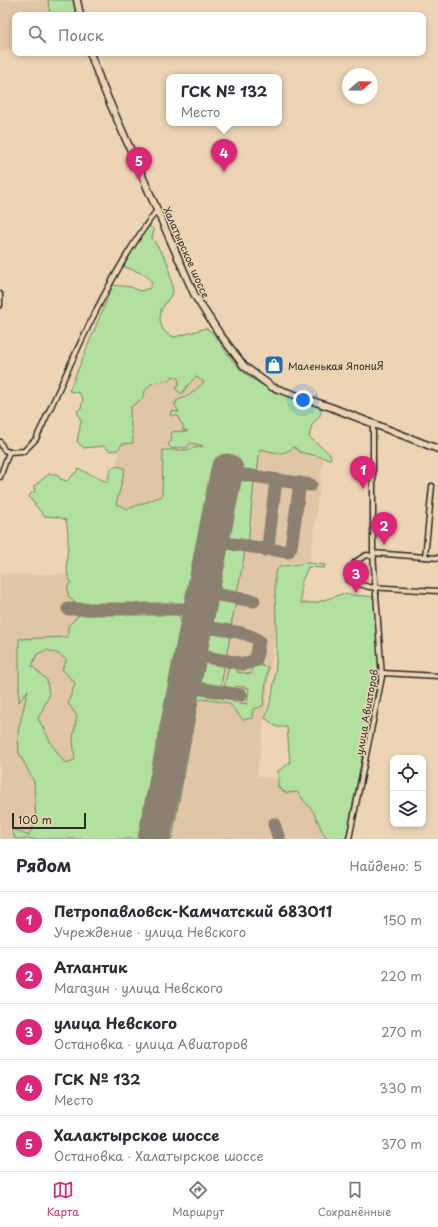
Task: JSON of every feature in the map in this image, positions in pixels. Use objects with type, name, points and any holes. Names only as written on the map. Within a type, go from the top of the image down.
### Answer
[{"type":"street","points":[[77,0],[79,12]]},
{"type":"street","name":"Халатырское шоссе","points":[[91,56],[105,92],[195,296],[219,334],[244,366],[272,386],[438,449]]},
{"type":"street","points":[[0,442],[4,450],[9,452],[24,451],[36,439],[106,290],[141,230],[157,210]]},
{"type":"street","points":[[0,294],[0,304]]},
{"type":"street","name":"улица Авиаторов","points":[[349,839],[368,753],[382,673],[373,555],[373,424]]},
{"type":"street","points":[[0,477],[9,452]]},
{"type":"street","points":[[425,557],[432,486]]},
{"type":"street","points":[[438,558],[367,555],[355,560],[349,570],[349,581],[369,587],[376,586],[438,591]]},
{"type":"street","points":[[382,673],[438,676]]},
{"type":"shaded area","points":[[0,0],[48,0],[50,12],[12,12],[12,50],[0,52]]},
{"type":"shaded area","points":[[141,353],[254,386],[306,440],[305,455],[323,459],[310,563],[284,562],[257,776],[350,792],[341,839],[0,839],[0,574],[106,574],[105,518]]},
{"type":"green space","points":[[48,0],[74,0],[76,12],[50,12]]},
{"type":"green space","points":[[150,226],[154,230],[152,238],[167,261],[173,292],[161,310],[160,320],[162,328],[167,334],[175,337],[206,328],[211,331],[237,366],[256,381],[266,387],[320,407],[321,414],[312,425],[309,437],[330,454],[331,458],[329,459],[300,452],[294,447],[281,453],[260,449],[257,474],[216,467],[190,601],[180,606],[78,606],[68,596],[68,586],[71,582],[67,572],[68,531],[66,520],[58,517],[44,516],[29,497],[31,493],[35,492],[34,486],[49,474],[57,474],[60,479],[67,481],[79,469],[107,482],[111,468],[119,466],[125,469],[116,504],[128,509],[162,496],[163,450],[186,450],[203,446],[191,443],[186,448],[181,447],[172,449],[168,444],[172,440],[171,432],[188,431],[182,429],[184,427],[179,420],[179,417],[176,415],[172,416],[170,414],[171,411],[179,412],[174,404],[177,403],[176,401],[190,395],[204,382],[196,377],[187,386],[182,394],[176,389],[179,383],[178,378],[173,376],[170,380],[152,383],[145,391],[142,399],[131,407],[130,422],[133,443],[122,444],[118,450],[110,451],[104,446],[84,448],[77,442],[81,421],[77,411],[81,408],[83,399],[79,393],[69,391],[113,285],[131,287],[140,291],[150,288],[152,283],[146,275],[123,266],[141,236]]},
{"type":"green space","points":[[237,477],[254,481],[248,545],[225,540]]},
{"type":"green space","points":[[223,548],[245,552],[237,593],[215,589]]},
{"type":"green space","points":[[309,563],[325,565],[324,568],[308,567],[301,583],[301,603],[315,603],[342,594],[376,597],[379,673],[346,839],[328,839],[324,835],[313,811],[297,792],[286,793],[278,787],[278,771],[290,763],[287,727],[277,727],[265,718],[271,701],[276,665],[275,572],[281,566]]},
{"type":"green space","points":[[213,598],[236,602],[230,629],[208,624]]},
{"type":"green space","points":[[173,613],[179,616],[183,625],[142,839],[15,839],[12,828],[28,836],[36,822],[34,782],[19,753],[18,731],[28,690],[19,702],[19,639],[68,637],[68,626],[79,615]],"holes":[[[47,650],[58,654],[67,660],[62,669],[75,683],[68,703],[77,716],[73,738],[75,760],[65,763],[52,745],[38,718],[49,696],[47,680],[32,666],[37,654]]]},
{"type":"green space","points":[[206,631],[230,636],[226,658],[202,653]]},
{"type":"green space","points":[[201,659],[225,664],[220,690],[195,685]]},
{"type":"green space","points":[[229,665],[238,666],[237,672],[251,674],[253,665],[268,667],[263,706],[253,709],[252,718],[243,720],[229,703],[202,699],[198,701],[172,839],[166,839],[194,691],[229,696],[234,702],[247,704],[249,688],[236,686],[235,691],[224,689]]},
{"type":"taxiway","points":[[226,472],[311,485]]},
{"type":"taxiway","points":[[264,550],[268,546],[276,480]]},
{"type":"taxiway","points":[[212,541],[288,552],[291,547],[300,483]]},
{"type":"taxiway","points":[[202,592],[254,601]]},
{"type":"taxiway","points":[[68,609],[199,609]]},
{"type":"taxiway","points":[[190,654],[244,664],[256,660],[259,641],[254,637],[229,630],[195,626]]},
{"type":"taxiway","points":[[183,686],[241,695]]},
{"type":"taxiway","points":[[274,824],[279,839]]},
{"type":"runway","points":[[154,839],[227,470]]},
{"type":"place","name":"ГСК № 132","points":[[224,172]]},
{"type":"place","name":"Халактырское шоссе","points":[[139,180]]},
{"type":"place","name":"Маленькая ЯпониЯ","points":[[274,365]]},
{"type":"place","name":"Петропавловск-Камчатский 683011","points":[[363,489]]},
{"type":"place","name":"Атлантик","points":[[384,545]]},
{"type":"place","name":"улица Невского","points":[[356,593]]}]
